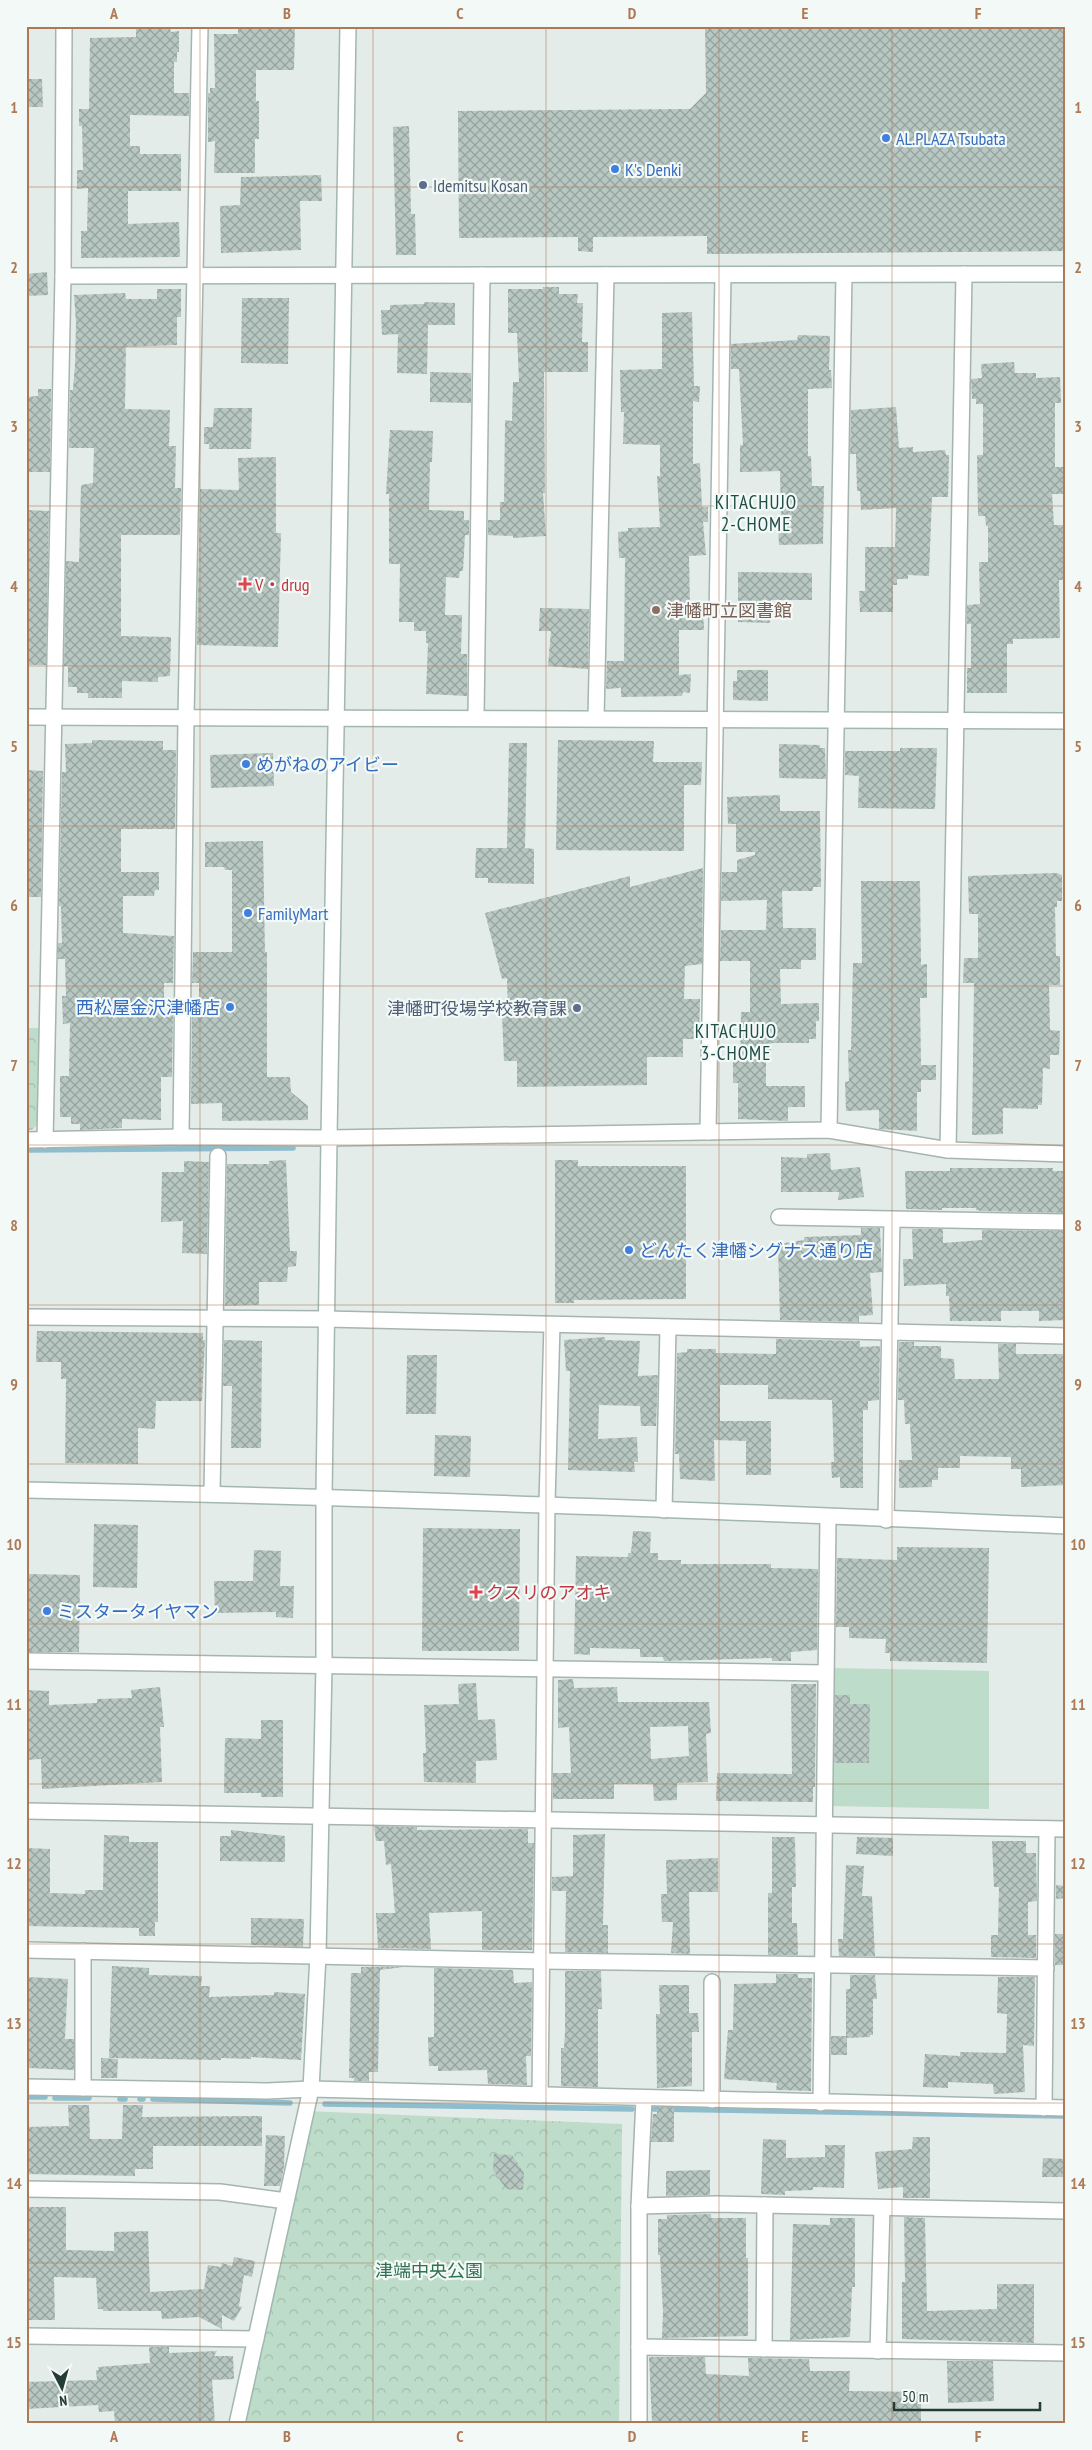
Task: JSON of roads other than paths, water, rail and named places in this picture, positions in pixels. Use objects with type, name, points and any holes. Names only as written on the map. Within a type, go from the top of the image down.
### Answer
[{"type":"street","points":[[45,1140],[63,276],[64,26]]},
{"type":"street","points":[[181,1137],[186,717],[200,26]]},
{"type":"street","points":[[237,2424],[311,2089],[318,1954],[324,1666],[326,1319],[348,26]]},
{"type":"street","points":[[948,1150],[964,274]]},
{"type":"street","points":[[63,276],[1066,274]]},
{"type":"street","points":[[476,717],[482,275]]},
{"type":"street","points":[[596,718],[606,275]]},
{"type":"street","points":[[708,1132],[723,275]]},
{"type":"street","points":[[829,1130],[844,275]]},
{"type":"street","points":[[26,717],[476,717],[1066,721]]},
{"type":"street","points":[[26,1140],[181,1137],[329,1138],[829,1130],[948,1150],[1066,1154]]},
{"type":"street","points":[[212,1494],[218,1156]]},
{"type":"street","points":[[779,1216],[892,1220],[1066,1222]]},
{"type":"street","points":[[886,1520],[892,1220]]},
{"type":"street","points":[[26,1317],[326,1319],[1066,1336]]},
{"type":"street","points":[[540,2095],[552,1325]]},
{"type":"street","points":[[664,1510],[668,1327]]},
{"type":"street","points":[[26,1490],[548,1503],[886,1520],[1066,1526]]},
{"type":"street","points":[[821,2103],[824,1673],[828,1517]]},
{"type":"street","points":[[26,1661],[824,1673]]},
{"type":"street","points":[[26,1811],[1066,1829]]},
{"type":"street","points":[[1044,2108],[1048,1829]]},
{"type":"street","points":[[26,1950],[318,1954],[543,1961],[1046,1968]]},
{"type":"street","points":[[82,2088],[83,1950]]},
{"type":"street","points":[[712,1982],[712,2100]]},
{"type":"street","points":[[26,2087],[267,2091],[311,2089],[644,2099],[1066,2108]]},
{"type":"street","points":[[639,2424],[639,2206],[644,2099]]},
{"type":"street","points":[[26,2189],[220,2192],[286,2201]]},
{"type":"street","points":[[639,2206],[765,2205],[1066,2211]]},
{"type":"street","points":[[764,2349],[765,2205]]},
{"type":"street","points":[[878,2352],[882,2208]]},
{"type":"street","points":[[26,2336],[256,2339]]},
{"type":"street","points":[[639,2347],[878,2352],[1066,2353]]},
{"type":"waterway","points":[[26,1150],[293,1148]]},
{"type":"waterway","points":[[28,2097],[45,2097]]},
{"type":"waterway","points":[[55,2098],[89,2098]]},
{"type":"waterway","points":[[120,2099],[125,2099]]},
{"type":"waterway","points":[[153,2099],[290,2103]]},
{"type":"waterway","points":[[325,2104],[632,2109]]},
{"type":"waterway","points":[[654,2109],[1066,2116]]},
{"type":"place","name":"AL.PLAZA Tsubata","points":[[886,138]]},
{"type":"place","name":"K's Denki","points":[[615,169]]},
{"type":"place","name":"Idemitsu Kosan","points":[[423,185]]},
{"type":"place","name":"V・drug","points":[[245,584]]},
{"type":"place","name":"津幡町立図書館","points":[[656,610]]},
{"type":"place","name":"めがねのアイビー","points":[[246,764]]},
{"type":"place","name":"FamilyMart","points":[[248,913]]},
{"type":"place","name":"西松屋金沢津幡店","points":[[230,1007]]},
{"type":"place","name":"津幡町役場学校教育課","points":[[577,1008]]},
{"type":"place","name":"どんたく津幡シグナス通り店","points":[[629,1250]]},
{"type":"place","name":"クスリのアオキ","points":[[476,1592]]},
{"type":"place","name":"ミスタータイヤマン","points":[[47,1611]]},
{"type":"district","name":"KITACHUJO 2-CHOME","points":[[756,513]]},
{"type":"district","name":"KITACHUJO 3-CHOME","points":[[736,1042]]},
{"type":"park label","name":"津端中央公園","points":[[429,2270]]}]
